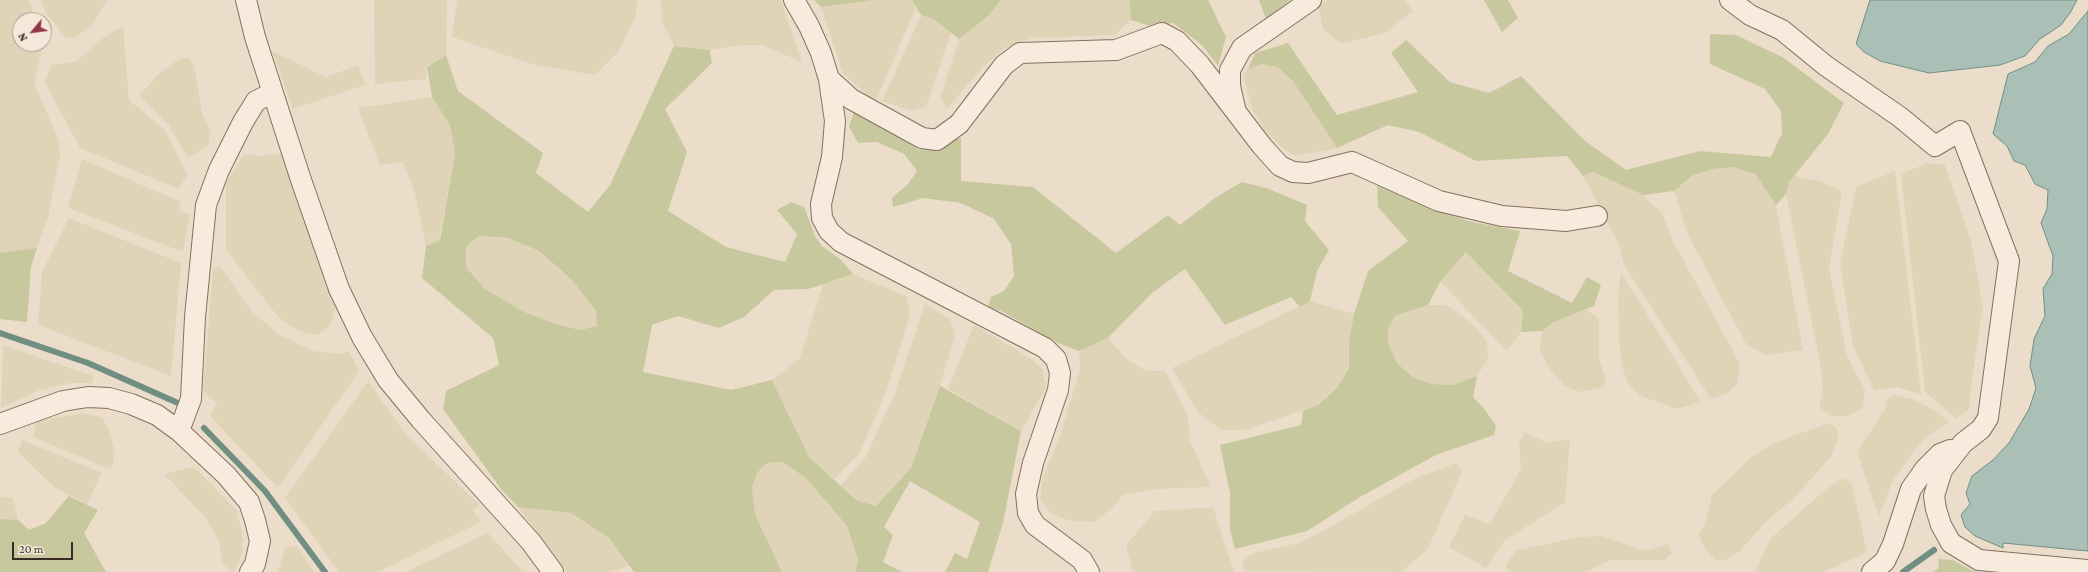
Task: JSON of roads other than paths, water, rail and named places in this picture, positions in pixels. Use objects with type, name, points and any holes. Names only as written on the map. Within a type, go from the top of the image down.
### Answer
[{"type":"street","points":[[246,0],[272,93],[339,289],[362,337],[388,380],[421,420],[532,542],[553,572]]},
{"type":"street","points":[[794,0],[809,26],[821,53],[829,80],[835,121],[832,157],[821,204],[822,218],[829,231],[841,242],[1044,348],[1056,359],[1060,373],[1058,390],[1033,463],[1026,494],[1028,512],[1036,525],[1082,560],[1089,572]]},
{"type":"street","points":[[1237,114],[1230,86],[1230,70],[1242,48],[1311,0]]},
{"type":"street","points":[[1730,0],[1750,15],[1782,30],[1826,66],[1900,117],[1935,146],[1960,131],[2009,261],[1988,418],[1981,429],[1963,443],[1940,454],[1925,469],[1911,489],[1893,544],[1885,561],[1872,572]]},
{"type":"street","points":[[829,80],[851,99],[922,138],[937,140],[959,124],[1004,65],[1020,53],[1116,50],[1162,33],[1177,41],[1196,60],[1237,114],[1280,166],[1293,172],[1308,173],[1352,162],[1439,201],[1502,216],[1566,221],[1597,216]]},
{"type":"street","points":[[179,431],[191,399],[195,317],[206,205],[219,170],[243,122],[256,101],[272,93]]},
{"type":"street","points":[[0,424],[63,401],[88,397],[109,398],[131,404],[157,415],[179,431],[226,475],[249,502],[260,542],[255,564],[250,572]]},
{"type":"street","points":[[1963,443],[1942,470],[1934,496],[1941,525],[1951,543],[1979,560],[2088,570]]},
{"type":"waterway","points":[[0,333],[88,363],[178,403]]},
{"type":"waterway","points":[[204,428],[265,491],[325,572]]},
{"type":"waterway","points":[[1903,572],[1934,550]]}]
